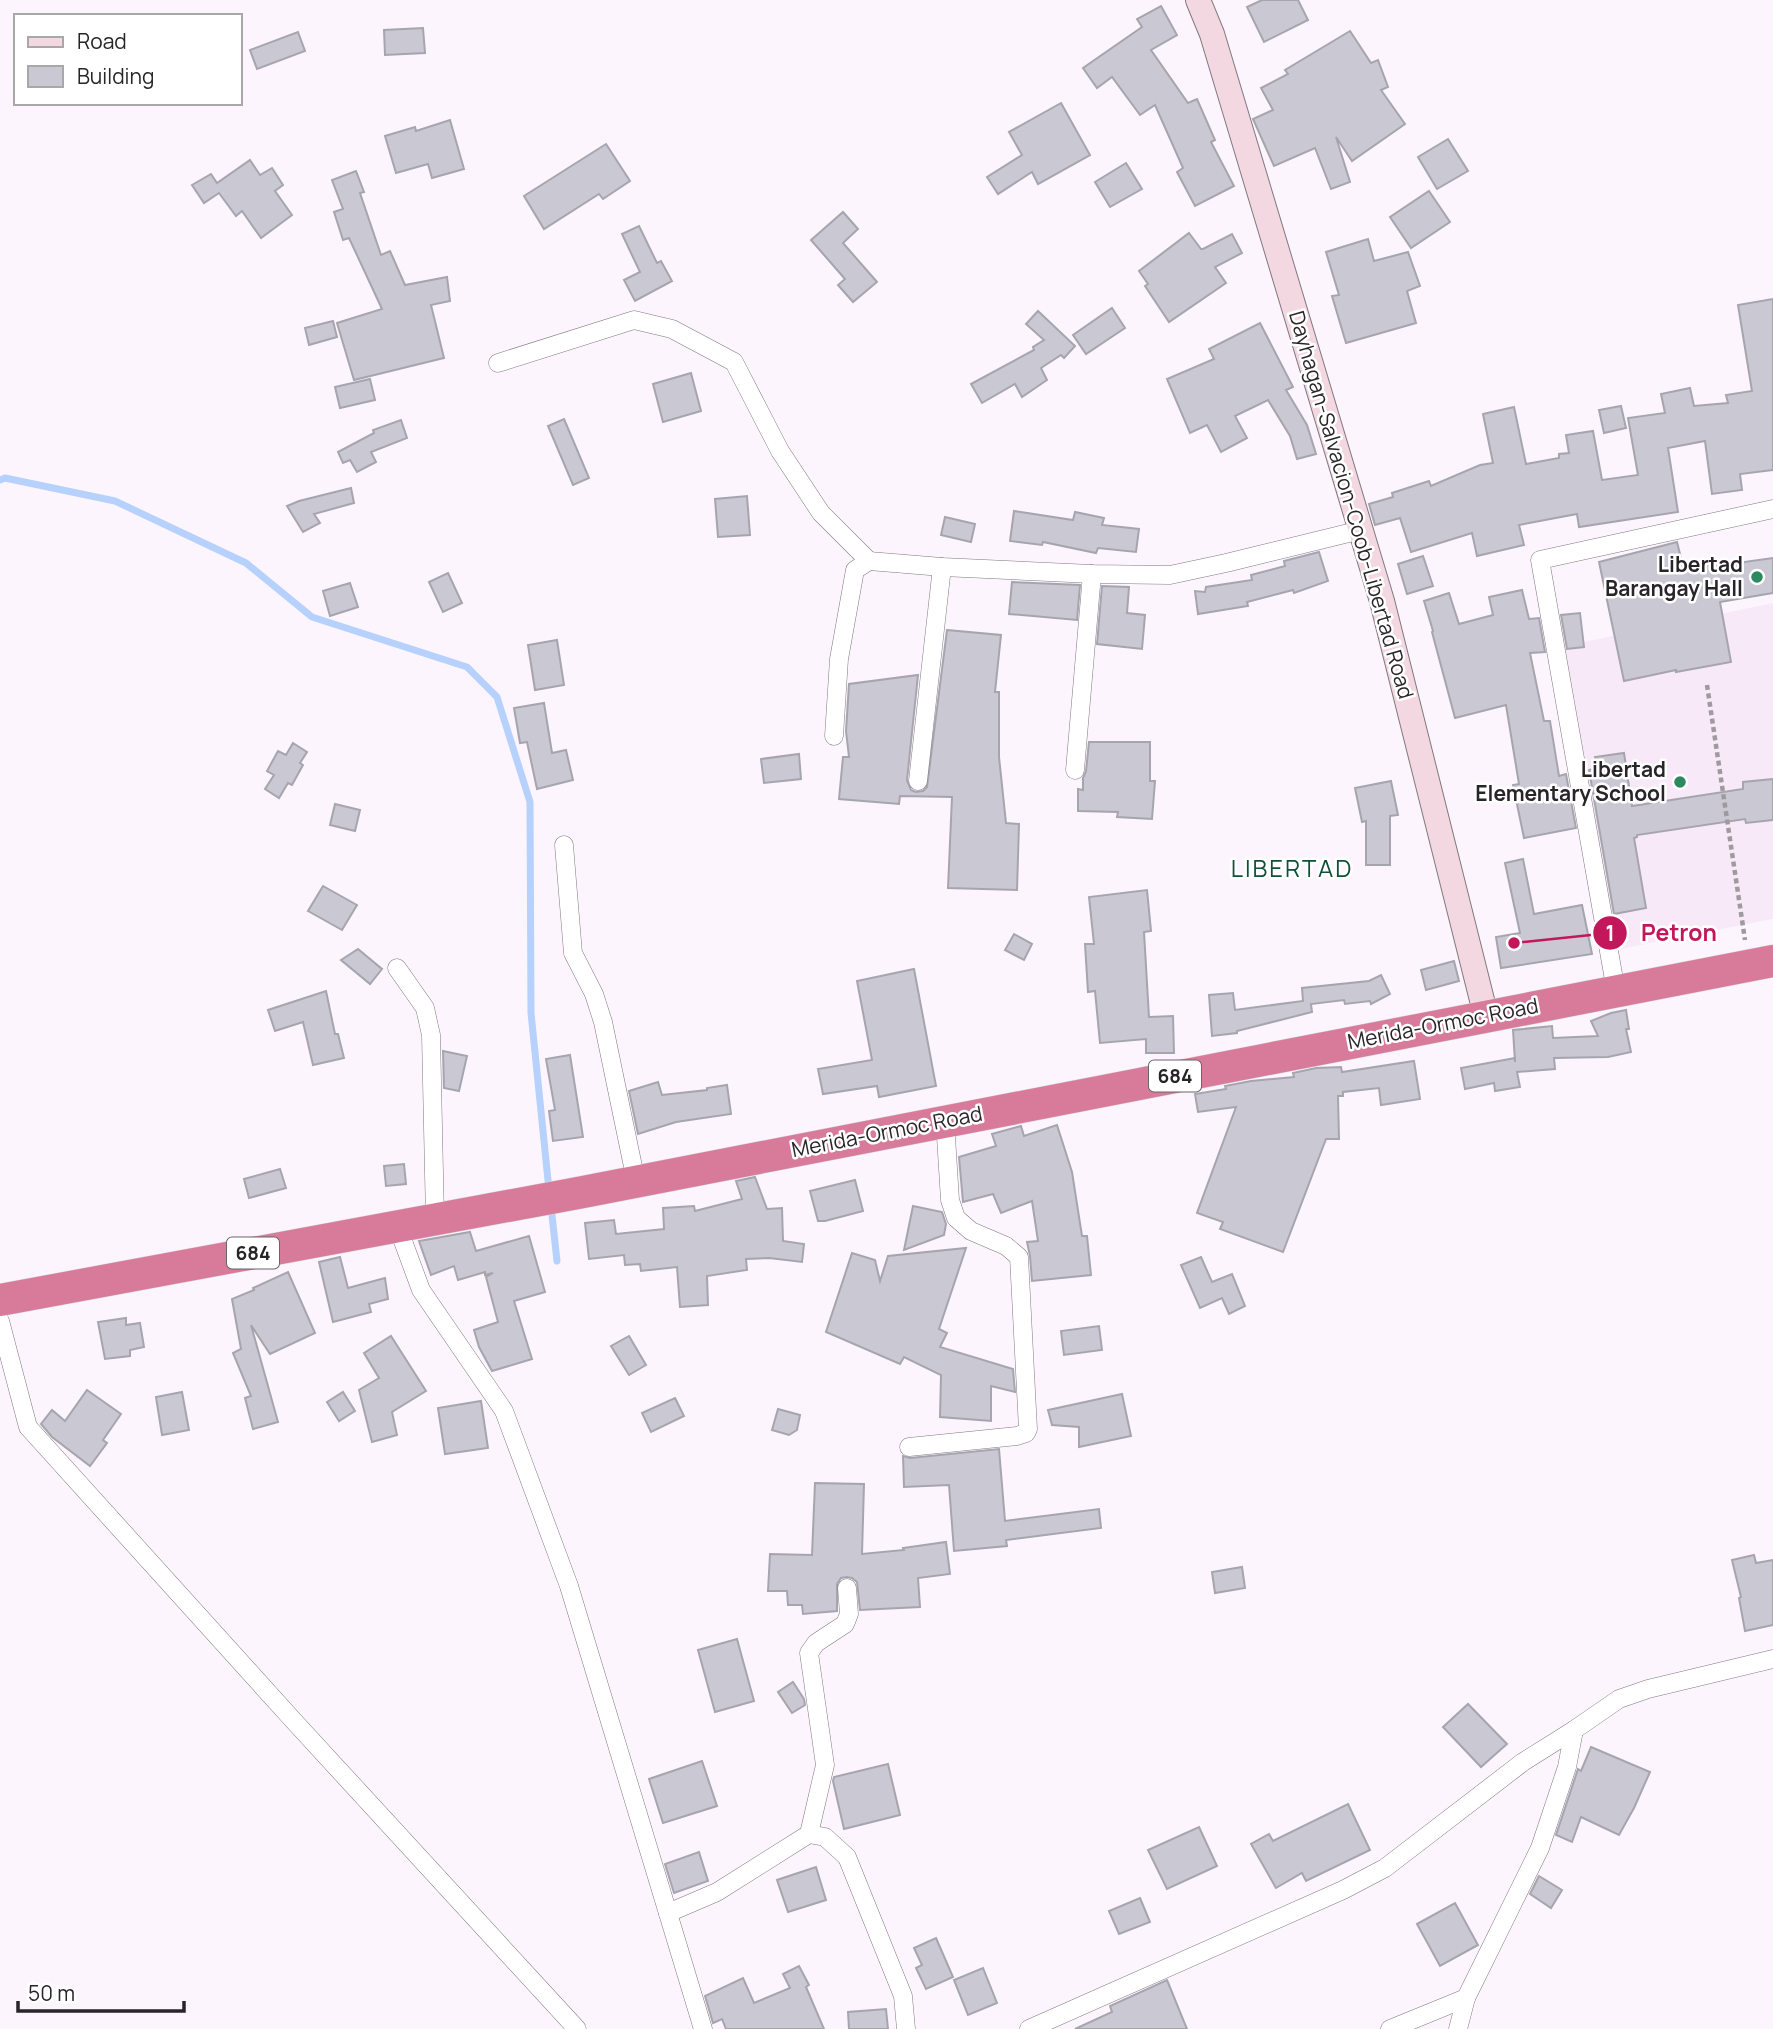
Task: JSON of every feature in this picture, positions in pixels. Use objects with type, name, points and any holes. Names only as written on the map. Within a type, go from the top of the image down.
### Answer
[{"type":"highway","name":"Merida-Ormoc Road","points":[[0,1300],[578,1193],[1773,961]]},
{"type":"main road","name":"Dayhagan-Salvacion-Coob-Libertad Road","points":[[1198,0],[1212,34],[1382,601],[1486,1016]]},
{"type":"street","points":[[498,363],[634,320],[672,329],[734,362],[780,451],[821,513],[869,561]]},
{"type":"street","points":[[1616,991],[1540,560],[1773,509]]},
{"type":"street","points":[[834,736],[839,659],[855,570],[869,561],[1092,574],[1170,575],[1361,530]]},
{"type":"street","points":[[918,781],[942,567]]},
{"type":"street","points":[[1075,770],[1092,574]]},
{"type":"street","points":[[564,845],[573,953],[594,994],[603,1022],[636,1181]]},
{"type":"street","points":[[397,968],[425,1008],[431,1035],[435,1219]]},
{"type":"street","points":[[909,1447],[1017,1436],[1026,1433],[1028,1429],[1019,1257],[1006,1247],[971,1231],[956,1218],[950,1200],[945,1121]]},
{"type":"street","points":[[397,1225],[421,1290],[504,1411],[569,1586],[703,2029]]},
{"type":"street","points":[[0,1321],[28,1427],[577,2029]]},
{"type":"street","points":[[809,1834],[825,1765],[809,1653],[816,1643],[845,1624],[849,1614],[847,1588]]},
{"type":"street","points":[[1029,2029],[1343,1890],[1385,1868],[1523,1762],[1619,1699],[1648,1689],[1773,1659]]},
{"type":"street","points":[[1458,2029],[1466,1998],[1540,1848],[1567,1767],[1574,1730]]},
{"type":"street","points":[[668,1913],[717,1892],[809,1834],[825,1837],[847,1857],[902,1996],[906,2029]]},
{"type":"street","points":[[1390,2029],[1466,1998]]},
{"type":"path","points":[[1707,685],[1745,941]]},
{"type":"shaded area","name":"Libertad Elementary School","points":[[1773,603],[1773,919],[1615,950],[1564,646]]},
{"type":"building","points":[[1262,0],[1298,0],[1308,20],[1264,42],[1247,7]]},
{"type":"building","points":[[1161,6],[1177,35],[1151,50],[1188,103],[1197,99],[1215,140],[1211,142],[1234,186],[1195,206],[1177,172],[1183,168],[1155,105],[1140,115],[1112,77],[1097,88],[1083,68],[1142,27],[1137,19]]},
{"type":"building","points":[[423,28],[425,53],[385,55],[384,30]]},
{"type":"building","points":[[1350,31],[1371,63],[1378,60],[1388,87],[1381,90],[1405,124],[1352,161],[1336,137],[1350,182],[1331,189],[1315,148],[1274,166],[1253,119],[1273,110],[1261,88],[1288,74],[1285,70]]},
{"type":"building","points":[[298,32],[305,51],[257,69],[250,50]]},
{"type":"building","points":[[1061,103],[1090,155],[1038,184],[1032,172],[998,194],[987,177],[1022,155],[1009,132]]},
{"type":"building","points":[[450,120],[464,169],[432,178],[428,164],[396,173],[385,136],[415,127],[416,131]]},
{"type":"building","points":[[1448,139],[1468,171],[1437,189],[1418,157]]},
{"type":"building","points":[[606,144],[630,181],[603,199],[599,194],[544,229],[524,196]]},
{"type":"building","points":[[250,160],[260,175],[272,168],[283,185],[275,191],[292,215],[261,238],[242,211],[236,216],[219,193],[204,203],[192,185],[211,174],[217,183]]},
{"type":"building","points":[[1126,163],[1142,189],[1110,207],[1095,182]]},
{"type":"building","points":[[356,171],[364,192],[360,193],[381,255],[390,251],[405,285],[447,277],[450,301],[431,305],[444,358],[354,380],[337,323],[382,309],[349,238],[343,240],[334,212],[343,209],[332,180]]},
{"type":"building","points":[[1429,191],[1450,222],[1411,248],[1390,217]]},
{"type":"building","points":[[843,212],[858,229],[843,243],[877,282],[853,302],[838,285],[845,279],[811,240]]},
{"type":"building","points":[[639,226],[657,263],[661,261],[672,281],[635,301],[624,280],[640,272],[622,234]]},
{"type":"building","points":[[1189,233],[1201,249],[1232,234],[1242,253],[1215,267],[1226,283],[1169,322],[1145,286],[1148,284],[1139,271]]},
{"type":"building","points":[[1368,239],[1374,261],[1408,252],[1420,286],[1407,291],[1416,323],[1346,343],[1332,296],[1339,295],[1326,252]]},
{"type":"building","points":[[1773,299],[1773,470],[1740,474],[1742,490],[1712,494],[1705,441],[1668,448],[1678,512],[1579,527],[1577,514],[1519,525],[1524,545],[1477,556],[1472,533],[1411,552],[1400,518],[1375,525],[1369,504],[1393,497],[1392,493],[1429,481],[1431,486],[1480,465],[1493,463],[1483,414],[1514,407],[1526,464],[1559,458],[1559,454],[1569,453],[1566,435],[1593,431],[1602,480],[1638,475],[1628,418],[1665,413],[1661,394],[1690,388],[1694,406],[1728,403],[1726,395],[1752,391],[1738,305]]},
{"type":"building","points":[[1112,308],[1125,328],[1086,354],[1073,335]]},
{"type":"building","points":[[1038,311],[1075,346],[1064,358],[1061,355],[1041,368],[1047,380],[1022,397],[1015,384],[982,403],[971,384],[1034,350],[1033,347],[1044,340],[1026,324]]},
{"type":"building","points":[[333,321],[337,337],[309,345],[305,328]]},
{"type":"building","points":[[1260,323],[1293,387],[1286,390],[1307,425],[1316,454],[1297,459],[1290,436],[1268,400],[1235,416],[1247,438],[1221,452],[1207,425],[1190,433],[1167,379],[1214,359],[1209,349]]},
{"type":"building","points":[[691,373],[701,411],[663,422],[653,384]]},
{"type":"building","points":[[370,379],[375,400],[340,408],[335,387]]},
{"type":"building","points":[[1621,406],[1626,428],[1604,433],[1599,410]]},
{"type":"building","points":[[564,419],[589,478],[573,485],[548,426]]},
{"type":"building","points":[[401,420],[407,438],[371,452],[376,462],[357,472],[350,460],[343,463],[338,452],[374,433],[373,430]]},
{"type":"building","points":[[351,488],[354,503],[314,514],[320,523],[303,532],[287,506],[299,501]]},
{"type":"building","points":[[747,496],[750,535],[718,537],[715,499]]},
{"type":"building","points":[[1014,511],[1073,520],[1075,512],[1104,518],[1102,525],[1139,529],[1136,552],[1098,548],[1096,553],[1043,542],[1042,545],[1010,541]]},
{"type":"building","points":[[945,517],[975,524],[971,542],[941,535]]},
{"type":"building","points":[[1677,542],[1684,570],[1722,561],[1723,565],[1773,558],[1773,593],[1720,602],[1731,662],[1624,681],[1599,562]]},
{"type":"building","points":[[1319,552],[1328,581],[1294,593],[1293,590],[1247,602],[1248,606],[1198,614],[1195,591],[1205,592],[1206,587],[1252,580],[1251,575],[1285,566],[1284,561]]},
{"type":"building","points":[[1423,556],[1433,586],[1407,594],[1398,564]]},
{"type":"building","points":[[448,573],[462,603],[443,612],[429,582]]},
{"type":"building","points":[[1012,582],[1080,585],[1077,620],[1009,614]]},
{"type":"building","points":[[350,583],[358,607],[330,616],[323,591]]},
{"type":"building","points":[[1102,586],[1129,587],[1127,613],[1145,615],[1142,649],[1097,644]]},
{"type":"building","points":[[1522,590],[1529,619],[1539,618],[1545,652],[1530,653],[1544,721],[1550,721],[1559,776],[1566,774],[1576,828],[1524,838],[1513,785],[1519,784],[1506,705],[1455,718],[1424,601],[1449,593],[1459,624],[1493,615],[1489,597]]},
{"type":"building","points":[[1580,613],[1584,647],[1567,649],[1561,615]]},
{"type":"building","points":[[947,630],[1001,635],[995,692],[999,692],[999,757],[1006,823],[1019,824],[1017,890],[948,888],[952,797],[900,796],[899,804],[839,799],[843,757],[849,757],[846,731],[849,684],[918,675],[907,780],[911,790],[916,792],[927,787]]},
{"type":"building","points":[[557,640],[564,685],[535,690],[528,645]]},
{"type":"building","points":[[544,703],[552,753],[566,750],[573,780],[537,789],[527,742],[520,743],[514,708]]},
{"type":"building","points":[[1089,742],[1150,742],[1150,781],[1155,781],[1152,819],[1117,817],[1118,812],[1078,811],[1078,789],[1083,790]]},
{"type":"building","points":[[293,743],[307,752],[292,785],[288,783],[279,798],[265,789],[274,775],[267,771],[278,751],[286,755]]},
{"type":"building","points":[[1624,753],[1632,806],[1743,789],[1743,782],[1773,779],[1773,820],[1746,823],[1745,819],[1637,835],[1634,838],[1646,908],[1614,914],[1589,770],[1597,768],[1595,757]]},
{"type":"building","points":[[799,754],[801,779],[764,783],[761,759]]},
{"type":"building","points":[[1391,781],[1398,815],[1390,816],[1390,865],[1366,865],[1366,821],[1362,822],[1355,788]]},
{"type":"building","points":[[335,804],[360,810],[355,831],[330,825]]},
{"type":"building","points":[[1523,859],[1534,914],[1582,905],[1592,954],[1501,968],[1496,937],[1520,933],[1505,863]]},
{"type":"building","points":[[323,886],[357,905],[342,930],[308,911]]},
{"type":"building","points":[[1147,890],[1151,931],[1144,932],[1149,1017],[1173,1016],[1174,1053],[1146,1053],[1146,1039],[1100,1043],[1095,991],[1088,992],[1085,944],[1094,944],[1089,897]]},
{"type":"building","points":[[1014,934],[1032,944],[1024,960],[1005,950]]},
{"type":"building","points":[[358,949],[382,969],[370,984],[341,960]]},
{"type":"building","points":[[1454,961],[1459,981],[1426,990],[1421,970]]},
{"type":"building","points":[[914,969],[936,1086],[879,1097],[877,1086],[823,1094],[818,1069],[872,1060],[857,981]]},
{"type":"building","points":[[1381,975],[1390,994],[1371,1004],[1370,1001],[1345,1004],[1344,1000],[1311,1004],[1312,1012],[1237,1033],[1212,1036],[1209,995],[1233,993],[1235,1010],[1303,1001],[1302,988],[1369,981]]},
{"type":"building","points":[[326,991],[335,1034],[338,1034],[344,1058],[313,1065],[303,1022],[275,1031],[268,1010]]},
{"type":"building","points":[[1626,1010],[1629,1029],[1626,1029],[1631,1052],[1608,1057],[1554,1058],[1555,1069],[1517,1072],[1520,1087],[1495,1091],[1494,1083],[1465,1089],[1461,1068],[1515,1058],[1513,1030],[1552,1026],[1553,1038],[1598,1036],[1591,1021]]},
{"type":"building","points":[[443,1051],[467,1056],[459,1091],[444,1088]]},
{"type":"building","points":[[570,1055],[583,1137],[553,1141],[549,1111],[555,1110],[546,1059]]},
{"type":"building","points":[[1414,1061],[1420,1099],[1381,1105],[1379,1088],[1343,1092],[1343,1096],[1338,1096],[1339,1139],[1326,1139],[1283,1252],[1220,1229],[1223,1222],[1197,1213],[1236,1107],[1198,1112],[1195,1094],[1226,1089],[1225,1086],[1251,1081],[1294,1077],[1293,1073],[1316,1068],[1341,1067],[1342,1072]]},
{"type":"building","points":[[658,1082],[662,1095],[727,1085],[731,1114],[676,1122],[638,1134],[629,1091]]},
{"type":"building","points":[[1057,1125],[1072,1172],[1082,1236],[1087,1236],[1091,1275],[1032,1281],[1027,1242],[1038,1241],[1032,1201],[1001,1213],[993,1194],[963,1202],[959,1157],[996,1146],[992,1134],[1021,1126],[1024,1136]]},
{"type":"building","points":[[404,1164],[406,1184],[386,1186],[384,1166]]},
{"type":"building","points":[[280,1169],[286,1188],[249,1198],[244,1179]]},
{"type":"building","points":[[755,1177],[767,1209],[782,1208],[783,1241],[804,1244],[802,1262],[769,1258],[746,1259],[747,1270],[707,1276],[708,1305],[680,1307],[677,1267],[641,1271],[640,1264],[625,1265],[624,1255],[589,1259],[585,1223],[614,1220],[616,1234],[664,1229],[663,1208],[694,1206],[695,1211],[742,1199],[736,1181]]},
{"type":"building","points":[[855,1180],[863,1211],[818,1221],[810,1191]]},
{"type":"building","points":[[913,1206],[942,1212],[946,1224],[944,1235],[904,1250]]},
{"type":"building","points":[[470,1232],[476,1251],[529,1236],[545,1292],[514,1301],[532,1359],[492,1371],[479,1347],[474,1330],[498,1322],[486,1277],[493,1273],[485,1275],[485,1272],[458,1280],[454,1266],[431,1275],[419,1241]]},
{"type":"building","points":[[966,1248],[939,1329],[947,1333],[940,1347],[1013,1369],[1015,1392],[991,1386],[991,1421],[940,1417],[941,1375],[904,1357],[900,1364],[826,1332],[852,1253],[875,1260],[880,1281],[888,1256]]},
{"type":"building","points":[[340,1257],[348,1288],[385,1278],[388,1299],[369,1304],[371,1312],[333,1322],[319,1262]]},
{"type":"building","points":[[1201,1257],[1212,1282],[1232,1274],[1245,1306],[1229,1314],[1222,1298],[1200,1308],[1181,1265]]},
{"type":"building","points":[[288,1272],[315,1333],[270,1354],[251,1325],[278,1422],[253,1429],[245,1398],[251,1396],[233,1353],[241,1349],[232,1299]]},
{"type":"building","points":[[126,1318],[126,1325],[140,1323],[144,1347],[130,1350],[130,1356],[105,1359],[98,1322]]},
{"type":"building","points":[[1099,1326],[1102,1350],[1064,1355],[1061,1331]]},
{"type":"building","points":[[391,1336],[426,1391],[392,1412],[397,1435],[372,1442],[359,1390],[379,1378],[364,1353]]},
{"type":"building","points":[[629,1336],[646,1365],[629,1375],[611,1346]]},
{"type":"building","points":[[87,1390],[121,1414],[103,1440],[107,1443],[90,1466],[52,1437],[41,1424],[52,1410],[65,1421]]},
{"type":"building","points":[[182,1392],[189,1430],[162,1435],[156,1397]]},
{"type":"building","points":[[343,1392],[355,1411],[339,1421],[327,1402]]},
{"type":"building","points":[[1122,1394],[1131,1436],[1079,1447],[1079,1427],[1052,1425],[1048,1410]]},
{"type":"building","points":[[675,1398],[684,1416],[651,1432],[642,1413]]},
{"type":"building","points":[[481,1401],[488,1448],[445,1454],[438,1408]]},
{"type":"building","points":[[778,1409],[800,1415],[797,1430],[789,1435],[772,1430]]},
{"type":"building","points":[[999,1449],[1005,1521],[1099,1509],[1101,1528],[1006,1540],[1007,1546],[954,1551],[949,1485],[904,1487],[903,1456],[910,1458]]},
{"type":"building","points":[[815,1483],[864,1484],[862,1554],[946,1542],[950,1574],[918,1578],[920,1607],[860,1610],[857,1582],[847,1577],[841,1578],[837,1584],[837,1611],[803,1614],[802,1605],[788,1605],[787,1591],[768,1591],[770,1554],[812,1555]]},
{"type":"building","points":[[1754,1555],[1756,1563],[1773,1560],[1773,1625],[1745,1631],[1739,1598],[1741,1597],[1732,1560]]},
{"type":"building","points":[[1242,1567],[1245,1588],[1215,1593],[1212,1572]]},
{"type":"building","points":[[737,1639],[754,1701],[715,1712],[698,1650]]},
{"type":"building","points":[[793,1682],[805,1705],[792,1713],[778,1692]]},
{"type":"building","points":[[1468,1704],[1507,1744],[1481,1767],[1443,1727]]},
{"type":"building","points":[[1591,1747],[1650,1772],[1619,1835],[1581,1817],[1572,1842],[1556,1835],[1578,1769],[1581,1771]]},
{"type":"building","points":[[702,1761],[717,1806],[663,1823],[649,1779]]},
{"type":"building","points":[[888,1764],[900,1815],[844,1829],[834,1777]]},
{"type":"building","points":[[1348,1804],[1370,1850],[1306,1881],[1302,1873],[1276,1888],[1251,1844],[1269,1834],[1273,1841]]},
{"type":"building","points":[[1199,1827],[1217,1866],[1167,1889],[1148,1850]]},
{"type":"building","points":[[699,1852],[708,1881],[674,1893],[665,1864]]},
{"type":"building","points":[[816,1867],[826,1900],[788,1912],[777,1880]]},
{"type":"building","points":[[1539,1876],[1562,1890],[1551,1908],[1530,1894]]},
{"type":"building","points":[[1140,1898],[1150,1922],[1119,1934],[1109,1911]]},
{"type":"building","points":[[1455,1903],[1478,1945],[1440,1966],[1417,1924]]},
{"type":"building","points":[[936,1938],[953,1977],[926,1989],[916,1968],[922,1965],[914,1948]]},
{"type":"building","points":[[799,1966],[809,1985],[806,1987],[824,2029],[726,2029],[722,2019],[713,2023],[705,1996],[743,1978],[754,2003],[790,1988],[783,1974]]},
{"type":"building","points":[[983,1968],[997,2003],[968,2015],[954,1980]]},
{"type":"building","points":[[1167,1980],[1187,2029],[1075,2029],[1112,2012],[1110,2006]]},
{"type":"building","points":[[886,2009],[888,2029],[849,2029],[848,2012]]},
{"type":"waterway","points":[[0,480],[5,478],[115,501],[246,563],[312,617],[467,667],[497,697],[530,802],[531,1013],[549,1190]]},
{"type":"waterway","points":[[551,1206],[557,1261]]},
{"type":"place","name":"Libertad Barangay Hall","points":[[1757,577]]},
{"type":"place","name":"Libertad Elementary School","points":[[1680,782]]},
{"type":"place","name":"Petron","points":[[1514,943]]},
{"type":"district","name":"LIBERTAD","points":[[1292,869]]}]
